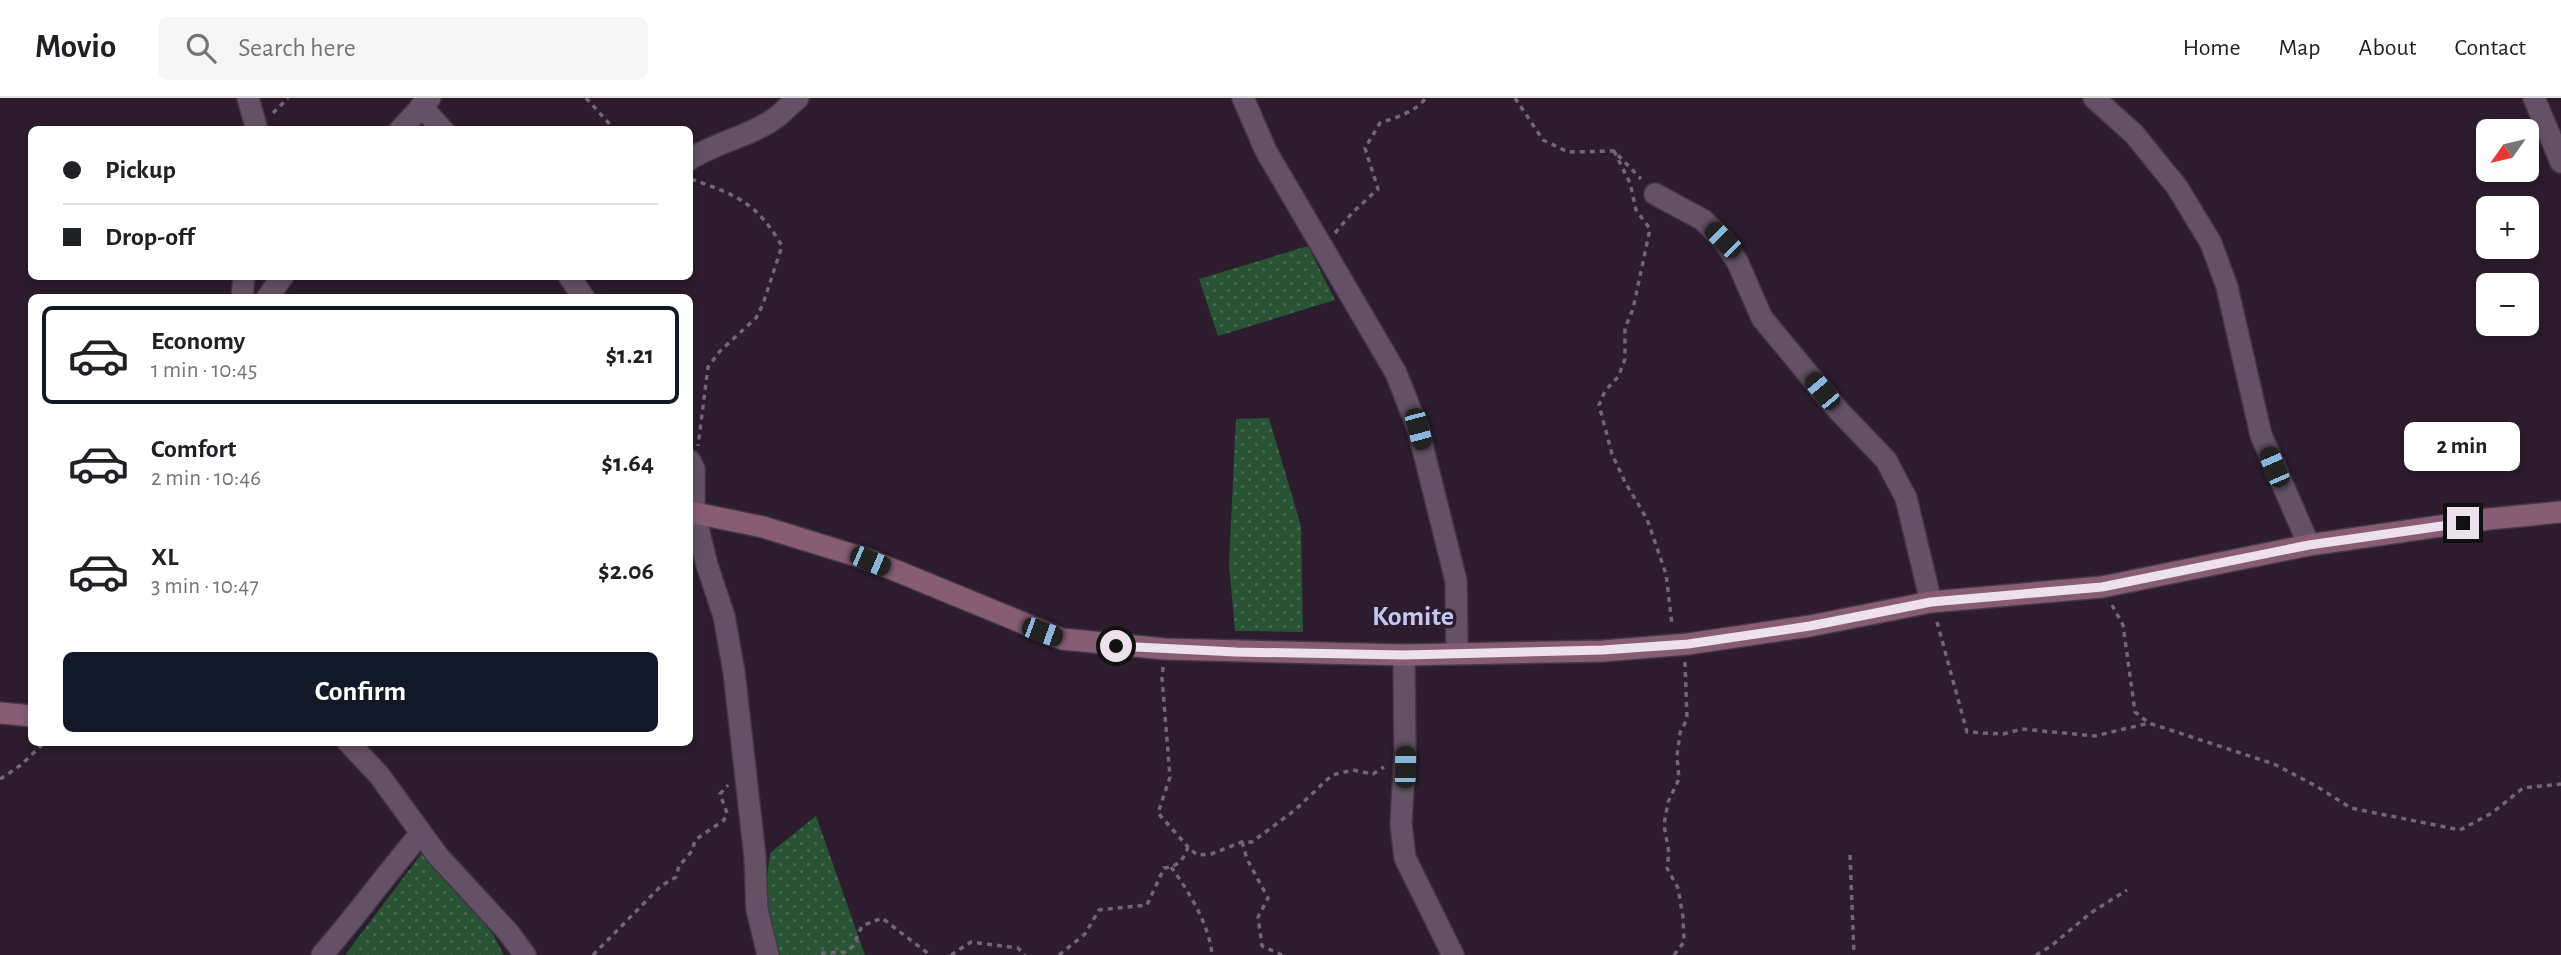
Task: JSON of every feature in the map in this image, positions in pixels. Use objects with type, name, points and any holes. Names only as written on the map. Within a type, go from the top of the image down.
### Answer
[{"type":"street","points":[[248,98],[256,126]]},
{"type":"street","points":[[693,157],[776,118],[798,98]]},
{"type":"street","points":[[1243,98],[1266,151],[1396,373],[1418,429],[1456,581],[1457,652]]},
{"type":"street","points":[[2094,98],[2133,134],[2177,187],[2211,243],[2227,287],[2260,435],[2309,545]]},
{"type":"street","points":[[2534,98],[2561,162]]},
{"type":"street","points":[[404,126],[426,102],[441,126]]},
{"type":"street","points":[[1655,194],[1703,220],[1723,240],[1737,261],[1762,318],[1838,410],[1886,460],[1906,498],[1931,602]]},
{"type":"street","points":[[693,512],[763,527],[870,561],[1062,639],[1166,649],[1404,655],[1603,650],[1681,645],[1810,626],[1931,602],[2102,587],[2309,545],[2489,519],[2561,512]]},
{"type":"street","points":[[693,516],[724,616],[734,672],[755,857],[757,909],[764,953]]},
{"type":"street","points":[[1404,655],[1405,751],[1401,824],[1405,858],[1453,955]]},
{"type":"street","points":[[0,713],[28,716]]},
{"type":"street","points":[[352,746],[379,775],[438,856],[508,932],[525,955]]},
{"type":"street","points":[[322,955],[421,833]]},
{"type":"path","points":[[586,98],[611,126]]},
{"type":"path","points":[[1323,248],[1352,213],[1378,189],[1364,148],[1380,123],[1402,116],[1421,105],[1426,98]]},
{"type":"path","points":[[1516,98],[1543,140],[1569,152],[1614,151],[1655,194]]},
{"type":"path","points":[[1614,151],[1630,183],[1636,210],[1650,229],[1633,309],[1625,328],[1625,359],[1618,377],[1605,391],[1599,405],[1612,454],[1647,519],[1666,574],[1685,666],[1687,719],[1680,733],[1677,756],[1679,779],[1668,802],[1664,825],[1669,853],[1667,868],[1678,888],[1683,917],[1684,942],[1674,955]]},
{"type":"path","points":[[693,179],[744,200],[769,224],[782,246],[764,304],[756,318],[720,351],[708,367],[693,459]]},
{"type":"path","points":[[2102,587],[2123,625],[2135,712],[2149,723],[2274,764],[2351,808],[2460,830],[2492,813],[2523,788],[2561,785]]},
{"type":"path","points":[[1931,602],[1967,732],[2003,734],[2022,729],[2095,736],[2149,723]]},
{"type":"path","points":[[1166,649],[1162,678],[1170,777],[1158,813],[1197,855],[1211,854],[1242,842],[1252,842],[1294,810],[1332,775],[1353,770],[1373,774],[1405,751]]},
{"type":"path","points":[[0,779],[21,765],[41,746]]},
{"type":"path","points":[[593,955],[661,886],[676,877],[679,866],[692,851],[695,840],[724,820],[727,813],[720,794],[744,769]]},
{"type":"path","points":[[1242,842],[1247,859],[1268,898],[1258,917],[1262,946],[1282,955]]},
{"type":"path","points":[[1059,955],[1084,934],[1100,910],[1147,905],[1164,868],[1184,860],[1188,847]]},
{"type":"path","points":[[1850,855],[1854,955]]},
{"type":"path","points":[[1171,867],[1195,904],[1212,955]]},
{"type":"path","points":[[2036,955],[2092,912],[2127,890]]},
{"type":"path","points":[[822,955],[845,952],[853,946],[862,926],[882,918],[930,955]]},
{"type":"path","points":[[951,955],[971,942],[1018,948],[1025,955]]},
{"type":"green space","points":[[1308,246],[1335,300],[1218,336],[1199,279]]},
{"type":"green space","points":[[1269,418],[1301,526],[1303,632],[1235,631],[1229,564],[1236,419]]},
{"type":"green space","points":[[816,816],[865,955],[780,955],[764,903],[770,853]]},
{"type":"green space","points":[[425,849],[494,936],[504,955],[345,955]]},
{"type":"district","name":"Komite","points":[[1413,617]]},
{"type":"route","points":[[1116,646],[1236,652],[1404,655],[1603,650],[1688,644],[1810,626],[1931,602],[2102,587],[2309,545],[2463,523]]}]
